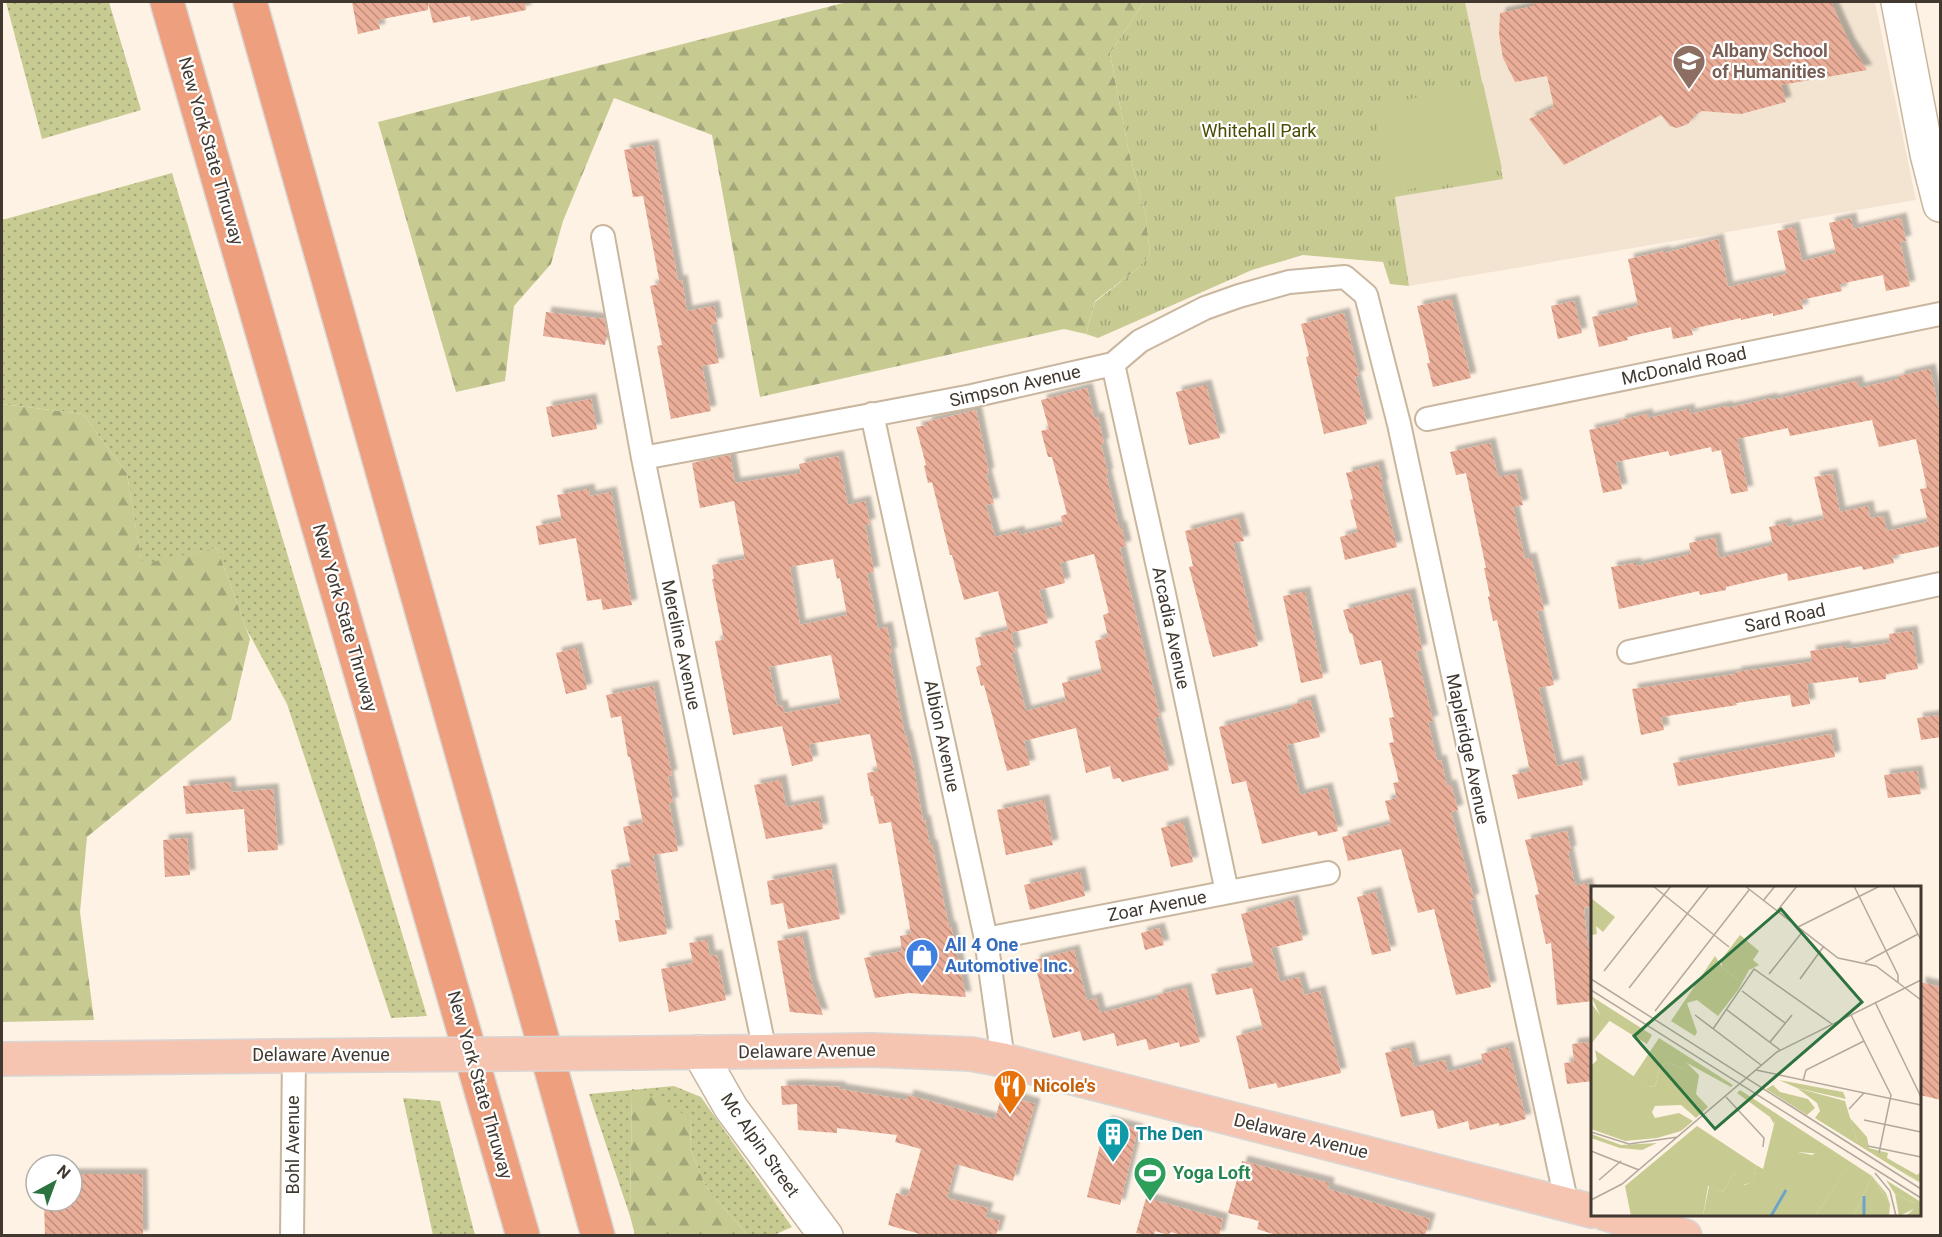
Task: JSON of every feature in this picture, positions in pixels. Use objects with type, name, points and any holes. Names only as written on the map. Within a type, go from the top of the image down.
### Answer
[{"type":"highway","name":"New York State Thruway","points":[[167,2],[523,1236]]},
{"type":"highway","points":[[250,2],[598,1236]]},
{"type":"main road","name":"Delaware Avenue","points":[[2,1059],[872,1050],[971,1054],[1003,1060],[1580,1208]]},
{"type":"main road","points":[[1610,1216],[1684,1236]]},
{"type":"street","points":[[1898,2],[1928,154],[1941,205]]},
{"type":"street","name":"Mereline Avenue","points":[[603,237],[643,458],[765,1052]]},
{"type":"street","name":"Simpson Avenue","points":[[643,458],[972,396],[1113,363],[1140,342],[1205,308],[1289,282],[1345,278],[1365,295]]},
{"type":"street","name":"Mapleridge Avenue","points":[[1365,295],[1401,435],[1580,1208]]},
{"type":"street","name":"McDonald Road","points":[[1427,419],[1941,314]]},
{"type":"street","name":"Arcadia Avenue","points":[[1113,363],[1227,892]]},
{"type":"street","name":"Albion Avenue","points":[[872,414],[986,939],[1003,1060]]},
{"type":"street","name":"Sard Road","points":[[1629,652],[1941,584]]},
{"type":"street","name":"Zoar Avenue","points":[[986,939],[1328,873]]},
{"type":"street","name":"Mc Alpin Street","points":[[699,1052],[731,1108],[826,1236]]},
{"type":"street","name":"Bohl Avenue","points":[[292,1236],[294,1055]]},
{"type":"shaded area","name":"Albany School of Humanities","points":[[1465,2],[1875,2],[1916,200],[1409,286],[1395,197],[1503,178]]},
{"type":"green space","points":[[6,2],[109,2],[141,110],[42,139]]},
{"type":"green space","points":[[847,2],[1144,2],[1110,53],[1128,148],[1146,217],[1150,254],[1136,270],[1095,301],[1086,334],[1064,329],[760,397],[712,135],[614,98],[563,221],[551,264],[514,306],[505,381],[456,392],[378,122]]},
{"type":"green space","name":"Whitehall Park","points":[[1144,2],[1465,2],[1503,179],[1395,197],[1409,286],[1390,284],[1383,262],[1303,255],[1252,270],[1098,338],[1086,334],[1095,302],[1136,270],[1150,254],[1146,217],[1128,148],[1110,53]]},
{"type":"green space","points":[[1483,83],[1502,169],[1392,193],[1373,107]]},
{"type":"green space","points":[[172,173],[427,1016],[391,1018],[287,704],[246,628],[217,548],[142,565],[127,474],[83,414],[2,404],[2,220]]},
{"type":"green space","points":[[2,404],[83,414],[127,474],[142,564],[217,548],[250,639],[231,720],[87,837],[80,912],[94,1020],[2,1022]]},
{"type":"green space","points":[[674,1086],[701,1097],[792,1227],[774,1235],[748,1235],[706,1187],[690,1149],[691,1121],[632,1090],[630,1216],[589,1094]]},
{"type":"green space","points":[[632,1089],[667,1101],[691,1121],[690,1149],[706,1187],[748,1235],[635,1235],[630,1216]]},
{"type":"green space","points":[[403,1098],[440,1101],[475,1235],[433,1235]]},
{"type":"building","points":[[352,2],[428,2],[428,10],[378,20],[380,29],[358,34]]},
{"type":"building","points":[[428,2],[525,2],[526,10],[471,21],[470,16],[433,23]]},
{"type":"building","name":"Albany School of Humanities","points":[[1533,2],[1831,2],[1850,44],[1867,70],[1781,85],[1786,102],[1741,114],[1702,111],[1695,115],[1688,124],[1677,128],[1670,126],[1661,115],[1564,165],[1529,119],[1554,107],[1547,76],[1515,82],[1503,58],[1499,35],[1500,13],[1534,6]]},
{"type":"building","points":[[653,145],[678,281],[682,280],[687,311],[714,306],[717,323],[711,324],[719,363],[702,366],[711,411],[671,419],[657,346],[662,345],[650,286],[660,284],[643,196],[633,197],[624,150]]},
{"type":"building","points":[[1851,218],[1853,229],[1901,218],[1906,241],[1900,242],[1910,286],[1886,291],[1883,275],[1840,284],[1842,291],[1801,300],[1803,309],[1773,316],[1773,313],[1741,320],[1741,318],[1691,329],[1693,335],[1673,339],[1671,327],[1627,337],[1628,340],[1599,347],[1592,317],[1638,306],[1628,259],[1665,251],[1665,253],[1718,239],[1728,287],[1787,274],[1777,231],[1794,227],[1802,261],[1836,253],[1829,223]]},
{"type":"building","points":[[1451,299],[1471,378],[1433,387],[1417,306]]},
{"type":"building","points":[[1574,301],[1582,333],[1558,339],[1551,306]]},
{"type":"building","points":[[546,312],[604,319],[607,334],[605,345],[543,336]]},
{"type":"building","points":[[1344,313],[1359,376],[1355,377],[1367,424],[1324,434],[1306,357],[1309,356],[1301,324]]},
{"type":"building","points":[[1930,369],[1941,419],[1941,546],[1892,556],[1894,563],[1863,570],[1862,566],[1788,581],[1787,573],[1726,587],[1726,590],[1700,595],[1699,591],[1619,609],[1611,567],[1636,563],[1636,566],[1691,554],[1689,543],[1715,538],[1719,558],[1773,545],[1769,527],[1786,523],[1787,527],[1824,519],[1814,477],[1832,474],[1840,512],[1868,506],[1870,518],[1883,516],[1887,531],[1928,522],[1920,489],[1927,488],[1916,439],[1879,447],[1872,420],[1790,436],[1788,428],[1737,439],[1748,491],[1731,494],[1721,450],[1712,452],[1711,447],[1670,456],[1668,451],[1616,462],[1622,489],[1603,493],[1589,430],[1647,414],[1648,418],[1689,409],[1690,414],[1772,398],[1772,400],[1857,381],[1859,388]]},
{"type":"building","points":[[1206,385],[1220,438],[1189,445],[1176,392]]},
{"type":"building","points":[[1087,388],[1094,418],[1098,417],[1104,444],[1101,444],[1108,474],[1106,474],[1126,546],[1120,548],[1160,717],[1155,718],[1169,770],[1122,782],[1120,778],[1113,779],[1110,766],[1086,773],[1076,728],[1024,741],[1030,765],[1007,771],[984,685],[981,686],[976,667],[981,665],[975,638],[1008,630],[998,591],[964,600],[932,482],[928,483],[924,466],[926,465],[916,427],[927,425],[926,422],[976,410],[989,473],[986,474],[994,503],[986,505],[995,537],[1019,531],[1020,535],[1063,525],[1061,516],[1067,514],[1052,457],[1048,457],[1041,431],[1049,429],[1041,400]],"holes":[[[1094,554],[1109,613],[1103,615],[1108,637],[1095,641],[1102,673],[1062,683],[1066,701],[1026,711],[1011,653],[1016,652],[1011,633],[1048,623],[1039,590],[1065,583],[1060,563]]]},
{"type":"building","points":[[591,399],[597,429],[552,437],[546,407]]},
{"type":"building","points":[[1490,443],[1498,477],[1516,474],[1523,505],[1513,507],[1525,559],[1531,558],[1544,610],[1537,611],[1554,685],[1539,688],[1557,766],[1578,761],[1583,785],[1518,799],[1512,775],[1530,771],[1497,620],[1493,621],[1484,568],[1486,568],[1466,473],[1456,475],[1450,452]]},
{"type":"building","points":[[730,455],[735,483],[801,473],[799,464],[838,456],[848,505],[865,501],[870,524],[865,525],[874,572],[867,573],[878,629],[887,627],[892,653],[889,653],[923,821],[925,820],[930,845],[932,845],[966,997],[909,993],[875,998],[864,958],[902,951],[900,936],[911,934],[891,822],[879,824],[873,796],[871,796],[867,773],[878,771],[870,734],[809,744],[813,761],[792,766],[782,726],[733,735],[715,641],[724,640],[712,579],[714,579],[712,565],[745,559],[734,501],[700,508],[692,463]],"holes":[[[833,559],[837,579],[840,578],[847,615],[800,625],[790,567]],[[831,655],[841,703],[784,713],[782,705],[777,706],[769,667]]]},
{"type":"building","points":[[1378,465],[1397,547],[1345,560],[1340,537],[1358,532],[1346,473]]},
{"type":"building","points":[[589,489],[590,496],[611,492],[632,605],[603,610],[601,599],[587,601],[576,538],[539,545],[536,526],[562,521],[557,495]]},
{"type":"building","points":[[1238,518],[1244,541],[1233,543],[1258,646],[1213,657],[1189,567],[1193,566],[1185,531]]},
{"type":"building","points":[[1305,592],[1323,678],[1301,683],[1283,596]]},
{"type":"building","points":[[1410,593],[1422,650],[1416,651],[1433,721],[1428,722],[1437,761],[1441,760],[1447,786],[1451,785],[1458,810],[1451,812],[1474,899],[1470,900],[1491,987],[1456,995],[1434,909],[1418,913],[1401,849],[1348,861],[1342,837],[1391,824],[1385,801],[1397,798],[1393,783],[1399,782],[1389,743],[1394,742],[1389,718],[1394,717],[1381,660],[1360,665],[1352,633],[1350,634],[1343,610]]},
{"type":"building","points":[[1912,631],[1918,669],[1886,674],[1886,679],[1859,683],[1858,677],[1807,684],[1810,704],[1792,707],[1790,695],[1661,717],[1664,730],[1641,735],[1632,689],[1812,662],[1810,651],[1890,643],[1889,634]]},
{"type":"building","points":[[577,648],[587,689],[566,694],[556,653]]},
{"type":"building","points":[[653,686],[672,775],[668,776],[673,803],[669,803],[678,851],[653,855],[667,934],[619,942],[615,920],[620,920],[611,870],[631,866],[623,827],[643,823],[621,716],[611,718],[606,695]]},
{"type":"building","points":[[1310,700],[1320,737],[1287,745],[1300,795],[1327,788],[1338,831],[1318,836],[1317,831],[1262,844],[1246,781],[1232,784],[1219,727],[1293,708],[1292,705]]},
{"type":"building","points":[[1941,715],[1941,737],[1921,740],[1917,718]]},
{"type":"building","points":[[1831,734],[1835,757],[1678,786],[1673,763]]},
{"type":"building","points":[[1917,771],[1921,794],[1888,798],[1884,775]]},
{"type":"building","points":[[781,780],[786,807],[818,801],[823,829],[766,839],[754,785]]},
{"type":"building","points":[[230,782],[231,792],[273,789],[278,850],[248,852],[244,809],[186,814],[183,786]]},
{"type":"building","points":[[1044,800],[1053,845],[1006,855],[997,810]]},
{"type":"building","points":[[1183,822],[1193,862],[1171,867],[1161,828]]},
{"type":"building","points":[[1567,831],[1571,851],[1568,852],[1575,886],[1587,883],[1591,901],[1591,906],[1584,908],[1588,947],[1591,947],[1591,1001],[1557,1005],[1551,943],[1546,944],[1535,895],[1539,894],[1525,840]]},
{"type":"building","points":[[187,838],[190,875],[165,877],[163,840]]},
{"type":"building","points":[[831,869],[840,919],[788,929],[783,903],[771,905],[767,881]]},
{"type":"building","points":[[1080,872],[1085,896],[1030,910],[1024,885]]},
{"type":"building","points":[[1376,892],[1391,951],[1372,955],[1357,897]]},
{"type":"building","points":[[1293,900],[1303,940],[1271,948],[1280,982],[1299,977],[1304,995],[1320,991],[1341,1073],[1278,1088],[1276,1083],[1249,1089],[1236,1036],[1263,1029],[1252,988],[1216,995],[1211,974],[1254,966],[1241,914]]},
{"type":"building","points":[[1159,928],[1164,945],[1145,950],[1141,933]]},
{"type":"building","points":[[802,936],[812,984],[823,1015],[790,1012],[777,941]]},
{"type":"building","points":[[707,940],[710,956],[717,955],[726,1000],[669,1012],[661,969],[693,963],[689,943]]},
{"type":"building","points":[[1074,950],[1087,1001],[1096,998],[1100,1013],[1186,988],[1200,1042],[1180,1047],[1179,1042],[1149,1050],[1146,1039],[1117,1046],[1114,1033],[1083,1041],[1080,1031],[1053,1038],[1034,960]]},
{"type":"building","points":[[1921,982],[1941,987],[1941,1100],[1921,1095]]},
{"type":"building","points":[[1589,1042],[1591,1081],[1567,1084],[1564,1063],[1574,1062],[1572,1044]]},
{"type":"building","points":[[1409,1047],[1414,1067],[1445,1060],[1448,1072],[1483,1063],[1481,1054],[1508,1047],[1526,1119],[1470,1130],[1468,1121],[1438,1129],[1433,1110],[1401,1117],[1385,1053]]},
{"type":"building","points":[[781,1086],[840,1087],[840,1089],[907,1100],[908,1095],[995,1119],[1002,1094],[1035,1104],[1013,1181],[956,1164],[947,1198],[988,1208],[985,1217],[1000,1221],[996,1236],[927,1236],[888,1225],[896,1193],[908,1196],[921,1149],[895,1142],[897,1135],[837,1128],[837,1133],[798,1130],[797,1104],[782,1105]]},
{"type":"building","name":"The Den","points":[[1106,1121],[1138,1129],[1120,1205],[1087,1197]]},
{"type":"building","points":[[1242,1161],[1329,1183],[1328,1189],[1430,1219],[1425,1236],[1279,1236],[1257,1229],[1259,1221],[1228,1213]]},
{"type":"building","points":[[84,1174],[142,1174],[143,1236],[45,1236],[44,1213],[84,1213]]},
{"type":"building","points":[[1146,1198],[1223,1219],[1219,1236],[1184,1236],[1171,1232],[1168,1235],[1155,1231],[1154,1236],[1136,1233]]},
{"type":"place","name":"Albany School of Humanities","points":[[1689,90]]},
{"type":"place","name":"All 4 One Automotive Inc.","points":[[922,984]]},
{"type":"place","name":"Nicole's","points":[[1010,1115]]},
{"type":"place","name":"The Den","points":[[1113,1163]]},
{"type":"place","name":"Yoga Loft","points":[[1150,1202]]}]
